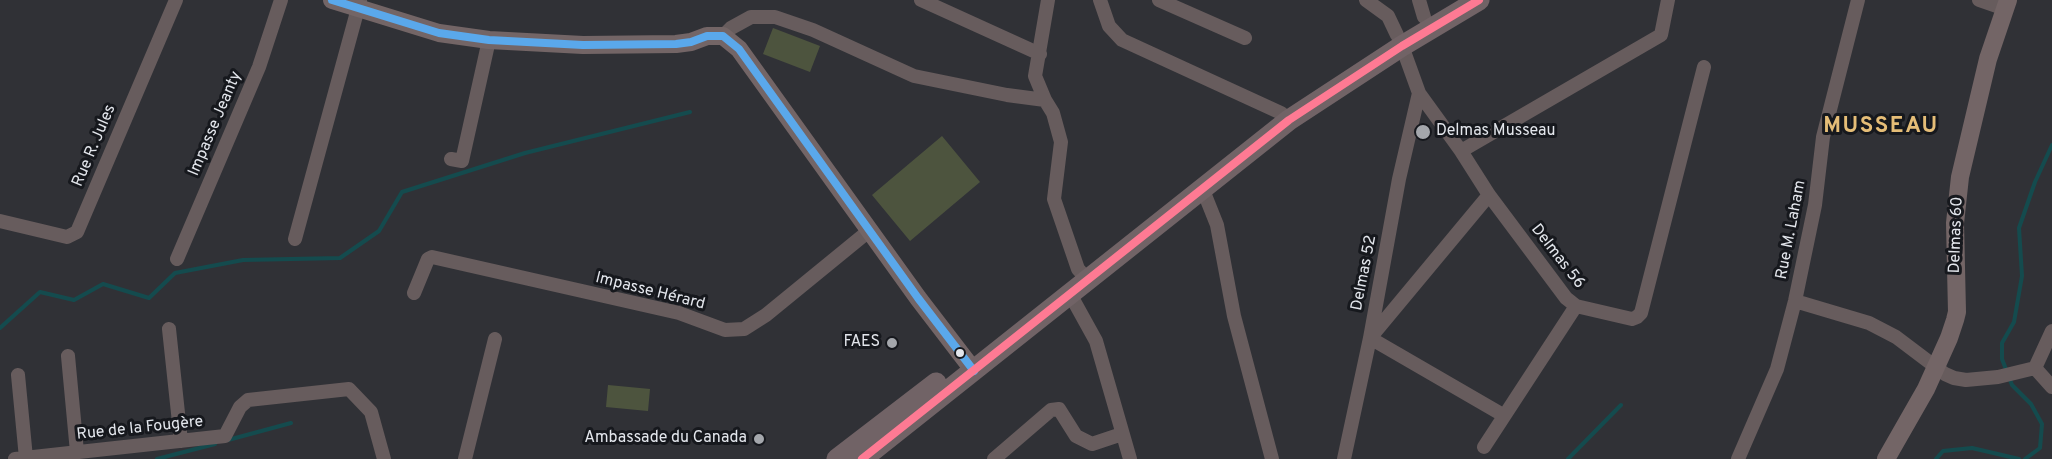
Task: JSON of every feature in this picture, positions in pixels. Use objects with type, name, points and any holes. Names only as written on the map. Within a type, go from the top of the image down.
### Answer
[{"type":"main road","points":[[1400,40],[1422,9],[1452,0]]},
{"type":"main road","points":[[862,459],[1082,274],[1285,117],[1400,40],[1479,0]]},
{"type":"main road","points":[[837,459],[1070,294],[1082,274],[1203,190],[1285,117]]},
{"type":"street","name":"Rue R. Jules","points":[[0,220],[67,237],[77,232],[176,0]]},
{"type":"street","name":"Impasse Jeanty","points":[[177,259],[259,67],[281,0]]},
{"type":"street","points":[[332,0],[359,4],[439,33],[489,40],[583,45],[676,44],[691,42],[707,36],[723,36],[739,49],[970,366]]},
{"type":"street","points":[[921,0],[1040,54]]},
{"type":"street","points":[[1048,0],[1035,76],[1053,113],[1061,142],[1054,199],[1082,274]]},
{"type":"street","points":[[1160,0],[1245,38]]},
{"type":"street","name":"Delmas 56","points":[[1366,0],[1388,16],[1400,40],[1419,93],[1489,195],[1566,298],[1575,306],[1632,319],[1641,313],[1704,67]]},
{"type":"street","points":[[1461,152],[1661,35],[1668,0]]},
{"type":"street","name":"Rue M. Laham","points":[[1738,459],[1777,369],[1795,301],[1815,205],[1823,137],[1858,0]]},
{"type":"street","points":[[1979,0],[2007,4]]},
{"type":"street","points":[[1104,3],[1109,26],[1122,40],[1285,117]]},
{"type":"street","points":[[295,239],[359,4]]},
{"type":"street","name":"Delmas 60","points":[[1886,459],[1926,389],[1949,338],[1957,312],[1955,223],[1962,168],[1988,59],[2007,4]]},
{"type":"street","points":[[723,36],[730,28],[751,16],[775,17],[813,30],[914,76],[1007,95],[1045,100]]},
{"type":"street","points":[[451,159],[462,161],[489,40]]},
{"type":"street","name":"Delmas 52","points":[[1344,459],[1370,338],[1399,179],[1419,93]]},
{"type":"street","points":[[1203,190],[1217,225],[1234,316],[1272,459]]},
{"type":"street","points":[[1489,195],[1370,338],[1503,415]]},
{"type":"street","name":"Impasse Hérard","points":[[414,293],[428,259],[432,257],[679,314],[725,330],[744,328],[766,315],[870,230]]},
{"type":"street","points":[[1070,294],[1096,341],[1130,459]]},
{"type":"street","points":[[1795,301],[1869,323],[1896,337],[1945,374],[1966,380],[2035,368]]},
{"type":"street","points":[[1484,447],[1575,306]]},
{"type":"street","points":[[169,328],[181,441]]},
{"type":"street","points":[[2035,368],[2052,331]]},
{"type":"street","points":[[465,459],[495,339]]},
{"type":"street","points":[[68,356],[77,452]]},
{"type":"street","points":[[2035,368],[2052,387]]},
{"type":"street","points":[[18,375],[20,458]]},
{"type":"street","name":"Rue de la Fougère","points":[[20,458],[225,436],[240,406],[248,400],[349,389],[371,412],[384,459]]},
{"type":"street","points":[[994,459],[1051,410],[1059,410],[1076,436],[1092,444],[1122,434]]},
{"type":"green space","points":[[773,28],[820,46],[810,72],[763,54]]},
{"type":"green space","points":[[942,136],[980,182],[910,241],[872,195]]},
{"type":"green space","points":[[608,385],[650,389],[648,411],[606,407]]},
{"type":"waterway","points":[[0,328],[40,292],[74,300],[103,284],[149,298],[175,273],[243,260],[340,258],[379,231],[402,192],[525,153],[690,112]]},
{"type":"waterway","points":[[2025,459],[2040,448],[2042,424],[2031,404],[2012,385],[2002,359],[2002,343],[2014,322],[2022,276],[2019,228],[2035,182],[2052,145]]},
{"type":"waterway","points":[[1568,459],[1621,405]]},
{"type":"waterway","points":[[228,440],[291,423]]},
{"type":"waterway","points":[[157,459],[215,444]]},
{"type":"waterway","points":[[1936,459],[1943,451],[1972,448],[2019,459]]},
{"type":"transit line","points":[[332,0],[439,33],[489,40],[583,45],[676,44],[691,42],[707,36],[723,36],[739,49],[918,298],[974,371]]},
{"type":"transit line","points":[[862,459],[1289,120],[1402,46],[1479,0]]},
{"type":"place","name":"Delmas Musseau","points":[[1423,132]]},
{"type":"place","name":"FAES","points":[[892,343]]},
{"type":"place","name":"Ambassade du Canada","points":[[759,439]]},
{"type":"district","name":"MUSSEAU","points":[[1881,128]]}]
